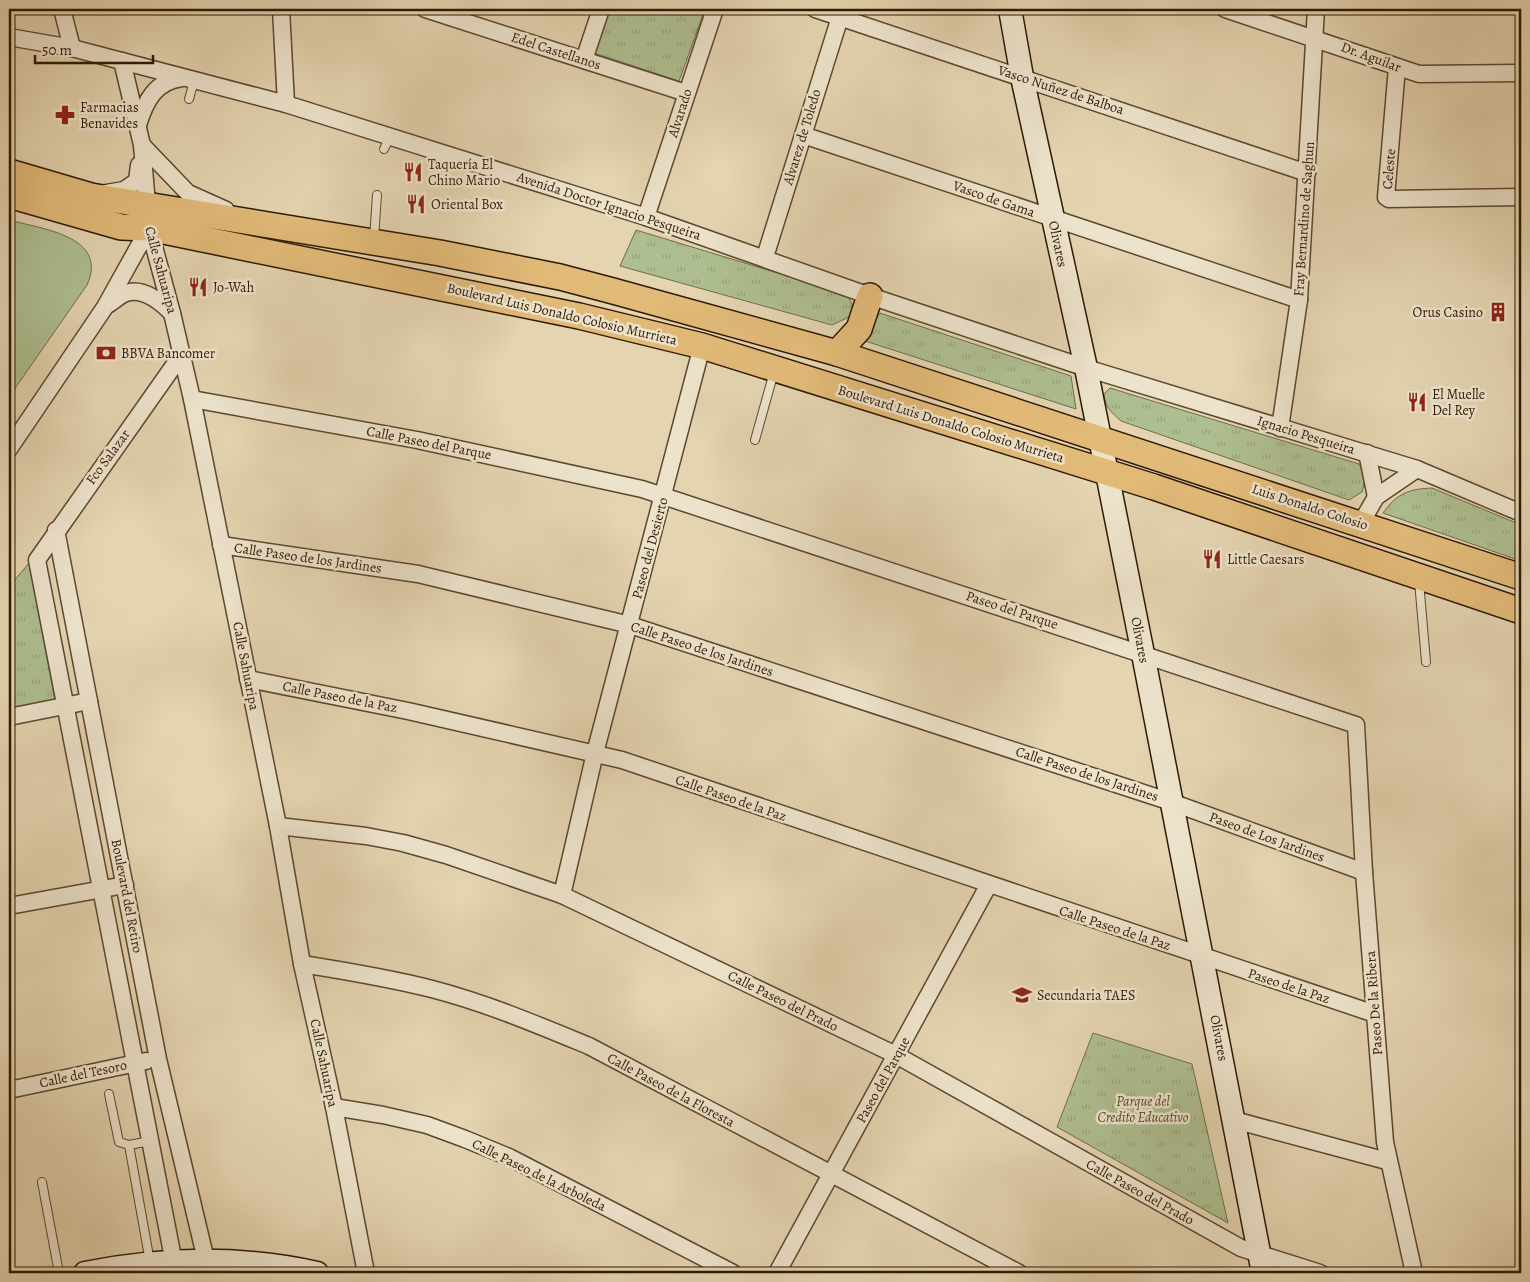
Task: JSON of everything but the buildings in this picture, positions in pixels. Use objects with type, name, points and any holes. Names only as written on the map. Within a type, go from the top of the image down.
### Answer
[{"type":"main road","name":"Olivares","points":[[1010,9],[1022,77],[1086,368],[1098,438],[1203,957],[1261,1264]]},
{"type":"main road","name":"Boulevard Luis Donaldo Colosio Murrieta","points":[[9,172],[91,196],[147,217],[702,346],[1105,472]]},
{"type":"main road","name":"Boulevard Luis Donaldo Colosio Murrieta","points":[[9,195],[121,227],[147,217],[274,225],[560,277],[837,353],[1098,438]]},
{"type":"main road","points":[[837,353],[859,329],[870,296]]},
{"type":"main road","name":"Luis Donaldo Colosio","points":[[1098,438],[1521,577]]},
{"type":"main road","points":[[1154,487],[1159,473],[1173,463]]},
{"type":"main road","points":[[1105,472],[1521,611]]},
{"type":"main road","points":[[86,1273],[150,1264],[206,1260],[270,1265],[317,1273]]},
{"type":"street","points":[[62,9],[72,48]]},
{"type":"street","points":[[281,9],[286,104]]},
{"type":"street","name":"Edel Castellanos","points":[[425,9],[469,15],[584,60],[686,93]]},
{"type":"street","points":[[584,60],[601,9]]},
{"type":"street","name":"Alvarado","points":[[646,217],[714,9]]},
{"type":"street","name":"Vasco Nuñez de Balboa","points":[[814,9],[1307,173]]},
{"type":"street","name":"Dr. Aguilar","points":[[1225,9],[1429,75],[1521,73]]},
{"type":"street","name":"Fray Bernardino de Saghun","points":[[1280,428],[1299,300],[1316,38],[1316,9]]},
{"type":"street","name":"Alvarez de Toledo","points":[[765,257],[840,18]]},
{"type":"street","name":"Avenida Doctor Ignacio Pesqueira","points":[[9,37],[72,48],[286,104],[387,143],[646,217],[765,257],[870,296],[1086,368]]},
{"type":"street","name":"Calle Sahuaripa","points":[[122,61],[142,145],[147,217],[192,399],[278,826],[302,964],[334,1107],[366,1273]]},
{"type":"street","name":"Celeste","points":[[1397,66],[1386,197],[1389,199],[1521,197]]},
{"type":"street","points":[[138,126],[143,109],[151,93],[170,79],[188,79]]},
{"type":"street","name":"Vasco de Gama","points":[[803,135],[1053,220],[1299,300]]},
{"type":"street","points":[[91,196],[124,190],[137,181],[142,145]]},
{"type":"street","points":[[142,145],[188,193],[214,206],[274,225]]},
{"type":"street","points":[[9,450],[105,307],[147,217]]},
{"type":"street","points":[[105,307],[126,293],[136,292],[160,302],[172,312]]},
{"type":"street","name":"Paseo del Desierto","points":[[562,895],[595,754],[702,346]]},
{"type":"street","name":"Fco Salazar","points":[[37,561],[56,530],[182,354]]},
{"type":"street","name":"Ignacio Pesqueira","points":[[1086,368],[1417,469],[1521,513]]},
{"type":"street","name":"Calle Paseo del Parque","points":[[192,399],[417,440],[616,483],[664,496]]},
{"type":"street","points":[[1368,453],[1376,497]]},
{"type":"street","points":[[1361,523],[1376,497],[1417,469]]},
{"type":"street","name":"Paseo del Parque","points":[[664,496],[1352,723],[1357,729]]},
{"type":"street","name":"Boulevard del Retiro","points":[[56,530],[158,1059],[206,1260]]},
{"type":"street","name":"Calle Paseo de los Jardines","points":[[221,545],[418,574],[630,625],[1171,802]]},
{"type":"street","name":"Boulevard del Retiro","points":[[37,561],[174,1263]]},
{"type":"street","name":"Calle Paseo de la Paz","points":[[248,679],[408,711],[595,754],[649,769],[988,886],[1203,957]]},
{"type":"street","points":[[9,718],[89,701]]},
{"type":"street","name":"Paseo De la Ribera","points":[[1357,729],[1364,872],[1387,1162],[1414,1273]]},
{"type":"street","name":"Paseo de Los Jardines","points":[[1171,802],[1364,872]]},
{"type":"street","name":"Calle Paseo del Prado","points":[[278,826],[366,836],[403,843],[446,855],[562,895],[896,1055],[1222,1238],[1261,1264],[1320,1273]]},
{"type":"street","points":[[9,906],[125,885]]},
{"type":"street","name":"Paseo del Parque","points":[[777,1273],[988,886]]},
{"type":"street","name":"Paseo de la Paz","points":[[1203,957],[1375,1014]]},
{"type":"street","name":"Calle Paseo de la Floresta","points":[[302,964],[371,975],[434,990],[542,1026],[589,1046],[1018,1273]]},
{"type":"street","name":"Calle del Tesoro","points":[[9,1090],[158,1059]]},
{"type":"street","name":"Calle Paseo de la Arboleda","points":[[334,1107],[427,1125],[474,1142],[509,1157],[733,1273]]},
{"type":"street","points":[[1234,1120],[1387,1162]]},
{"type":"lane","points":[[188,79],[189,99]]},
{"type":"lane","points":[[374,242],[376,195]]},
{"type":"lane","points":[[755,440],[775,369]]},
{"type":"lane","points":[[1419,577],[1426,662]]},
{"type":"lane","points":[[109,1094],[119,1142],[129,1145],[150,1141]]},
{"type":"lane","points":[[129,1145],[150,1264]]},
{"type":"lane","points":[[42,1182],[58,1273]]},
{"type":"green space","points":[[608,9],[705,9],[679,81],[594,53]]},
{"type":"green space","points":[[9,220],[54,232],[81,245],[89,255],[91,269],[87,285],[9,397]]},
{"type":"green space","points":[[636,230],[847,294],[852,304],[851,316],[832,325],[620,266]]},
{"type":"green space","points":[[880,313],[1071,376],[1076,409],[862,340]]},
{"type":"green space","points":[[1110,388],[1359,464],[1366,477],[1362,492],[1349,500],[1121,421],[1107,406],[1104,394]]},
{"type":"green space","points":[[1432,488],[1521,525],[1521,561],[1383,513],[1393,501],[1404,493]]},
{"type":"green space","points":[[29,563],[56,705],[9,713],[9,587]]},
{"type":"green space","name":"Parque del Credito Educativo","points":[[1093,1033],[1192,1064],[1228,1223],[1057,1127]]},
{"type":"place","name":"Farmacias Benavides","points":[[65,115]]},
{"type":"place","name":"Taquería El Chino Mario","points":[[413,172]]},
{"type":"place","name":"Oriental Box","points":[[416,204]]},
{"type":"place","name":"Jo-Wah","points":[[198,287]]},
{"type":"place","name":"Orus Casino","points":[[1498,312]]},
{"type":"place","name":"BBVA Bancomer","points":[[106,353]]},
{"type":"place","name":"El Muelle Del Rey","points":[[1417,402]]},
{"type":"place","name":"Little Caesars","points":[[1212,559]]},
{"type":"place","name":"Secundaria TAES","points":[[1022,995]]}]
